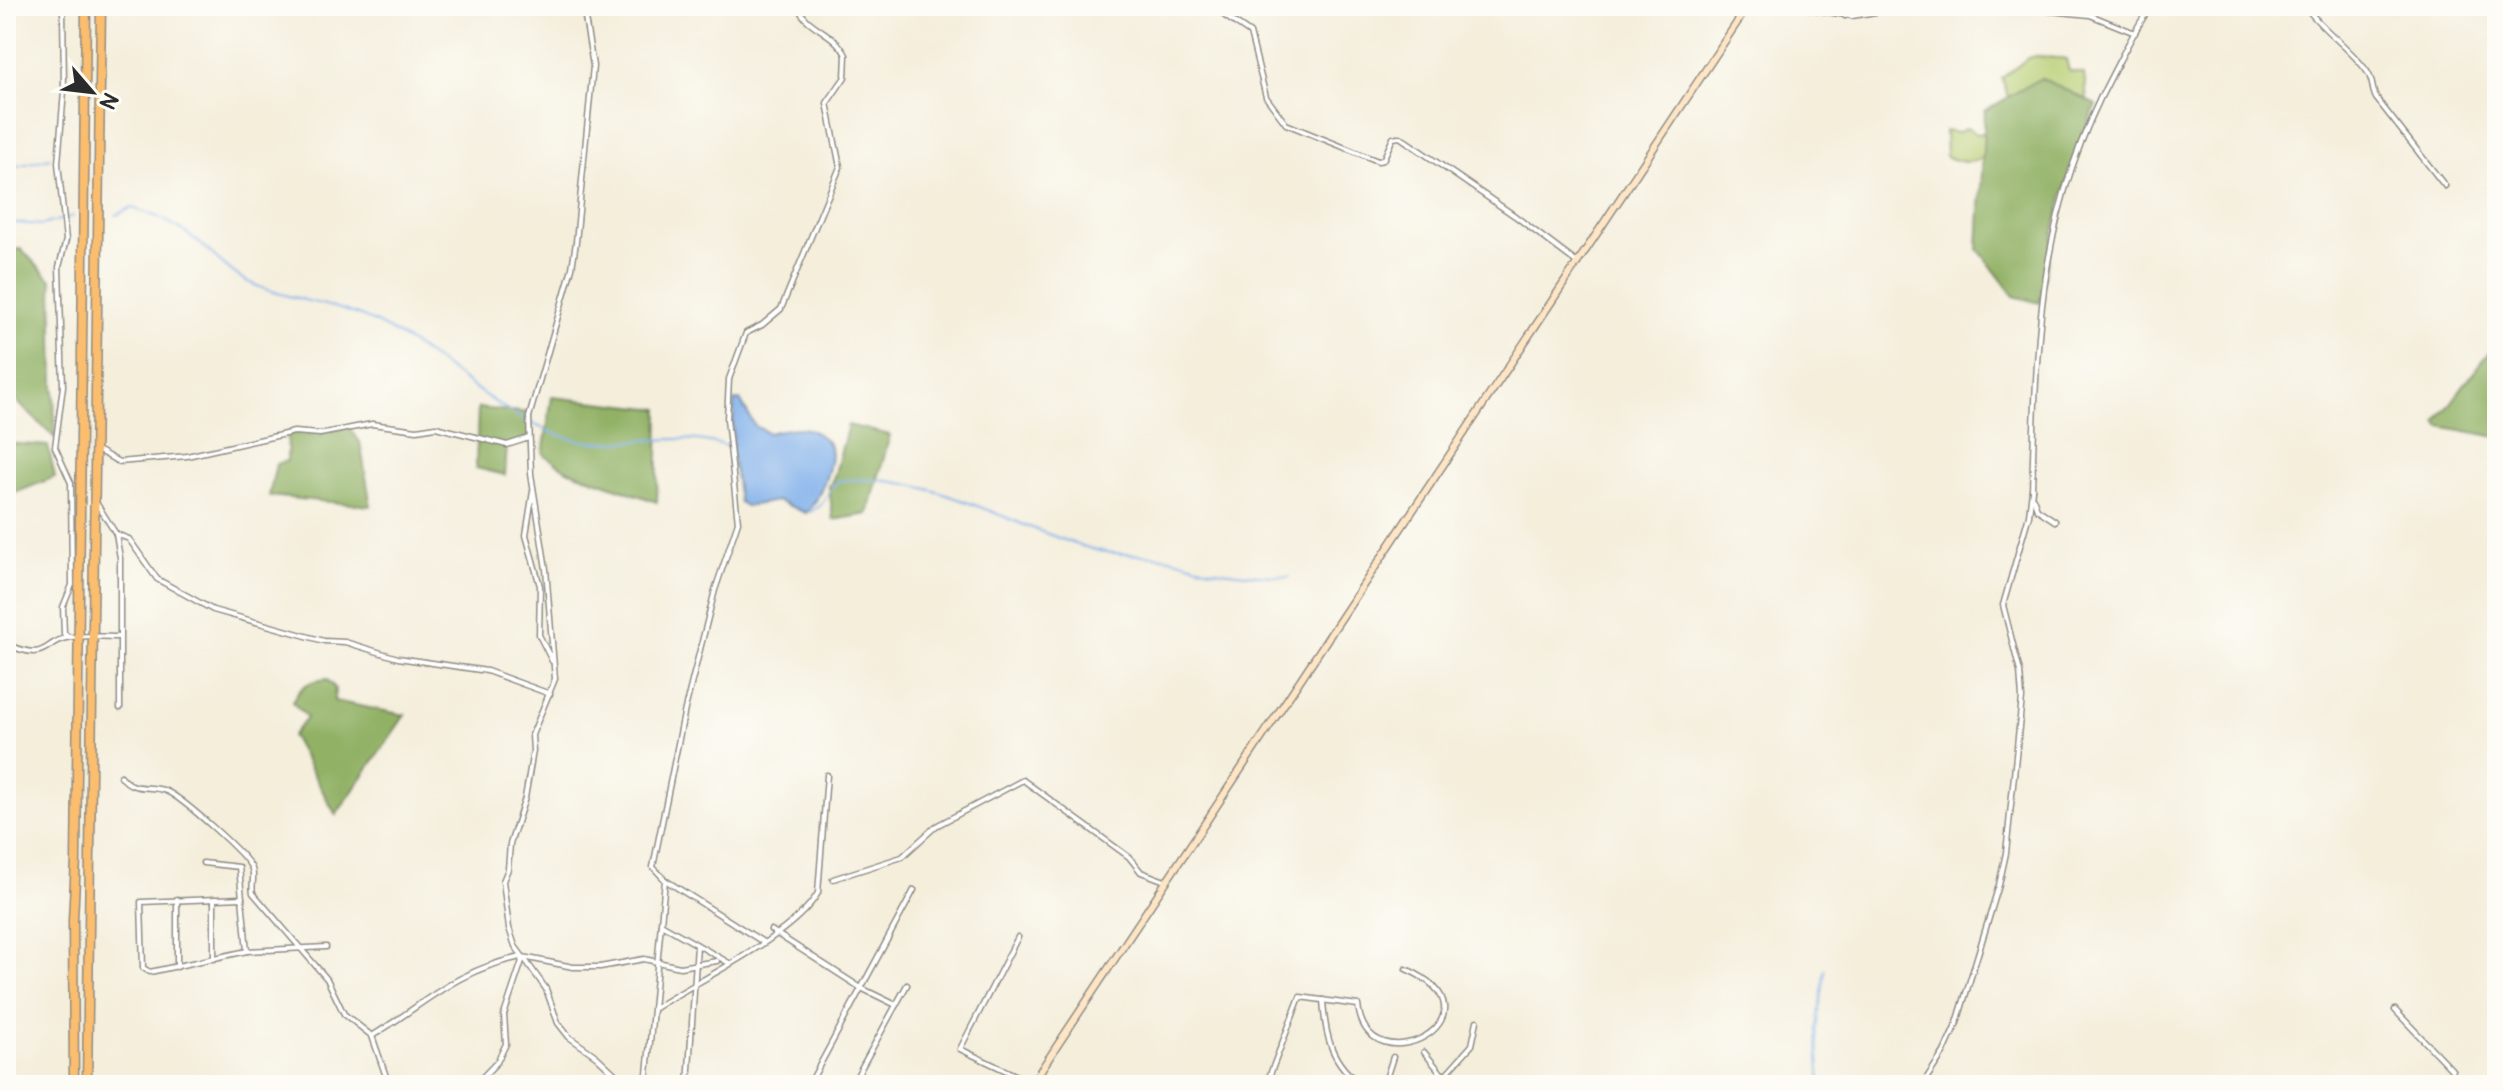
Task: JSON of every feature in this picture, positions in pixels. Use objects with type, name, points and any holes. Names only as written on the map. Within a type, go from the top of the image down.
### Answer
[{"type":"highway","points":[[74,1085],[74,637],[86,6]]},
{"type":"highway","points":[[87,1085],[101,6]]},
{"type":"street","points":[[63,6],[64,91],[58,163],[66,240],[59,267],[63,386],[55,447],[71,483],[72,585],[63,607],[61,623],[64,634],[74,637],[118,637]]},
{"type":"street","points":[[583,6],[593,66],[576,242],[558,321],[533,395],[529,438],[533,489],[546,569],[555,679],[532,735],[533,751],[525,798],[510,844],[508,869],[503,881],[509,928],[515,946],[546,989],[558,1023],[569,1037],[596,1056],[627,1085]]},
{"type":"street","points":[[763,942],[665,880],[653,867],[681,723],[715,590],[738,522],[727,419],[733,365],[746,333],[762,325],[781,309],[840,167],[827,103],[845,77],[846,55],[826,31],[803,18],[798,6]]},
{"type":"street","points":[[1218,6],[1225,16],[1250,33],[1266,97],[1289,126],[1378,161],[1383,160],[1393,138],[1400,137],[1576,262]]},
{"type":"street","points":[[1365,6],[1375,6]]},
{"type":"street","points":[[1662,6],[1743,13]]},
{"type":"street","points":[[1018,937],[960,1049],[1032,1084],[1748,6]]},
{"type":"street","points":[[1793,6],[1845,16],[1910,6]]},
{"type":"street","points":[[1845,16],[1857,6]]},
{"type":"street","points":[[2000,6],[2090,15],[2135,33]]},
{"type":"street","points":[[1922,1085],[1957,1023],[2006,853],[2022,698],[2020,672],[2003,605],[2029,515],[2040,303],[2053,226],[2081,136],[2151,6]]},
{"type":"street","points":[[2305,6],[2325,31],[2367,70],[2376,98],[2445,186]]},
{"type":"street","points":[[96,450],[119,462],[187,456],[294,432],[320,434],[372,424],[417,430],[436,427],[507,445],[529,438]]},
{"type":"street","points":[[533,489],[526,535],[540,586],[539,635],[554,665]]},
{"type":"street","points":[[2032,490],[2037,509],[2055,521]]},
{"type":"street","points":[[95,502],[116,534],[136,548],[157,579],[213,610],[398,658],[487,671],[550,694]]},
{"type":"street","points":[[116,534],[120,558],[120,708]]},
{"type":"street","points":[[6,653],[8,644],[30,652],[44,652],[74,637]]},
{"type":"street","points":[[655,1008],[763,942],[808,906],[818,893],[827,775]]},
{"type":"street","points":[[121,776],[131,785],[165,790],[190,804],[244,857],[253,870],[253,893],[327,979],[344,1014],[372,1036],[389,1085]]},
{"type":"street","points":[[833,879],[902,857],[936,826],[1023,780],[1129,857],[1141,872],[1165,881]]},
{"type":"street","points":[[203,863],[239,867],[247,951]]},
{"type":"street","points":[[646,1085],[665,880]]},
{"type":"street","points":[[809,1085],[914,890]]},
{"type":"street","points":[[242,898],[145,900],[140,907],[143,968],[150,972],[247,951],[326,947]]},
{"type":"street","points":[[177,899],[177,967]]},
{"type":"street","points":[[214,899],[214,959]]},
{"type":"street","points":[[661,924],[729,963]]},
{"type":"street","points":[[773,932],[861,988],[896,1005]]},
{"type":"street","points":[[688,1085],[697,945]]},
{"type":"street","points":[[475,1085],[497,1062],[506,1044],[504,1015],[523,957]]},
{"type":"street","points":[[372,1036],[435,991],[484,965],[523,957],[590,968],[628,960],[675,966],[717,961]]},
{"type":"street","points":[[1406,969],[1421,976],[1437,991],[1444,1014],[1438,1036]]},
{"type":"street","points":[[852,1085],[907,985]]},
{"type":"street","points":[[1266,1085],[1300,997],[1358,1005],[1362,1029],[1368,1041]]},
{"type":"street","points":[[1323,1000],[1325,1030],[1335,1057],[1363,1085]]},
{"type":"street","points":[[2395,1010],[2452,1070]]},
{"type":"street","points":[[1436,1085],[1472,1045],[1477,1021]]},
{"type":"street","points":[[1416,1054],[1431,1046]]},
{"type":"street","points":[[1424,1052],[1451,1085]]},
{"type":"street","points":[[1384,1085],[1392,1057]]},
{"type":"green space","points":[[2028,58],[2066,59],[2069,71],[2084,74],[2087,100],[2041,78],[2008,97],[2002,78]]},
{"type":"green space","points":[[2041,78],[2096,105],[2076,153],[2061,202],[2040,303],[2014,296],[1978,249],[1985,111]]},
{"type":"green space","points":[[1967,128],[1977,134],[1984,133],[1983,158],[1964,162],[1946,156],[1945,131],[1957,133]]},
{"type":"green space","points":[[21,249],[52,281],[55,438],[6,391],[6,251]]},
{"type":"green space","points":[[2497,341],[2497,437],[2440,426],[2437,422]]},
{"type":"green space","points":[[552,397],[659,409],[657,502],[567,470],[543,454]]},
{"type":"green space","points":[[478,408],[530,413],[529,438],[507,445],[505,475],[476,468]]},
{"type":"green space","points":[[848,425],[890,435],[868,514],[833,520],[829,486]]},
{"type":"green space","points":[[348,427],[360,442],[371,506],[269,496],[276,464],[287,461],[288,433],[320,434]]},
{"type":"green space","points":[[6,443],[48,446],[55,477],[15,493],[6,465]]},
{"type":"green space","points":[[327,679],[335,688],[334,701],[405,715],[336,815],[292,736],[307,717],[292,702],[306,685]]},
{"type":"water","points":[[740,400],[755,426],[768,433],[793,428],[808,429],[829,444],[830,460],[825,480],[806,513],[778,501],[746,506],[739,502],[732,454],[734,401]]},
{"type":"waterway","points":[[6,169],[50,158]]},
{"type":"waterway","points":[[116,215],[131,208],[156,217],[189,235],[248,282],[370,320],[418,348],[511,412],[562,436],[601,442],[686,439],[730,447]]},
{"type":"waterway","points":[[6,222],[42,225],[73,216]]},
{"type":"waterway","points":[[810,512],[820,506],[837,481],[871,480],[904,484],[936,491],[1060,539],[1101,551],[1164,557],[1230,572],[1289,577]]},
{"type":"waterway","points":[[1821,1085],[1817,1029],[1825,970]]}]
